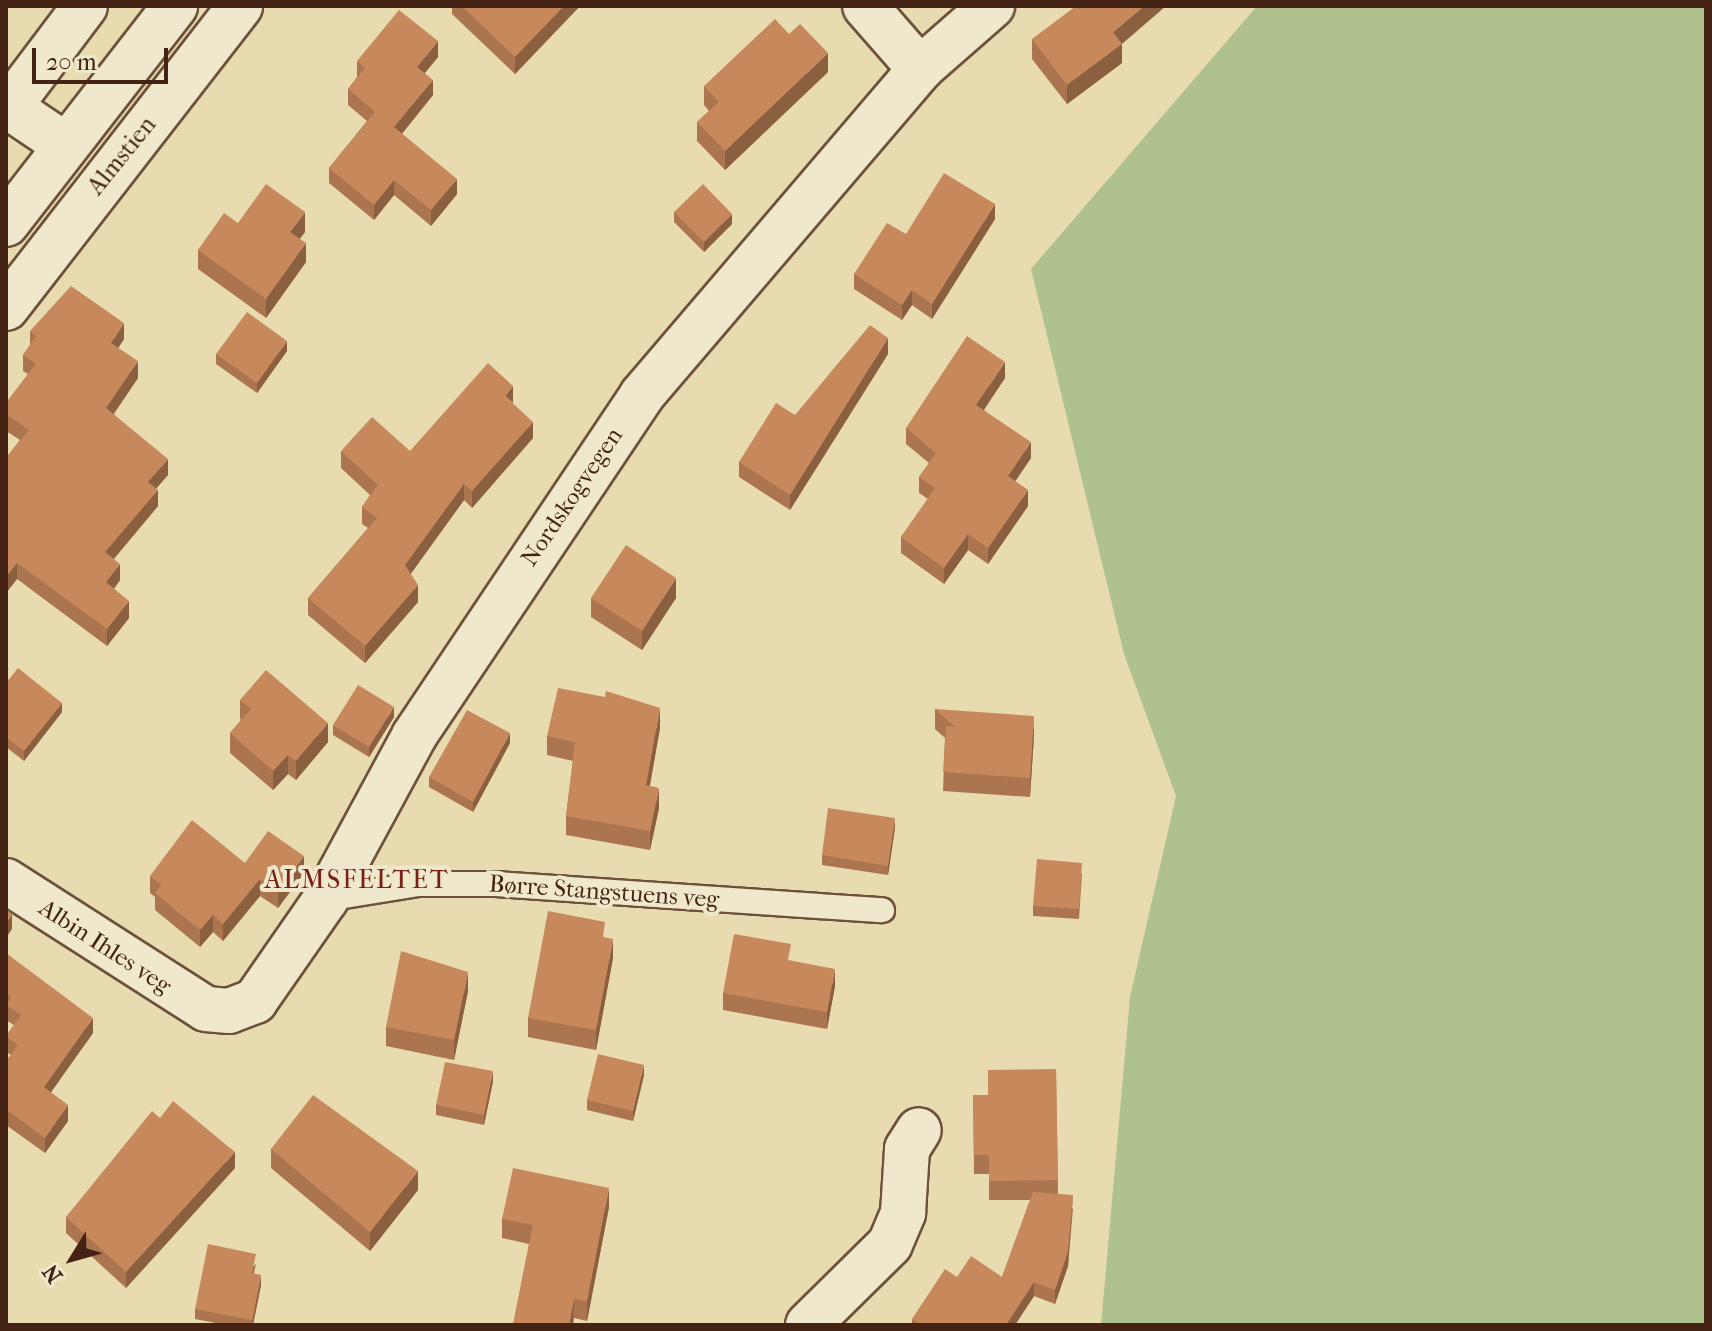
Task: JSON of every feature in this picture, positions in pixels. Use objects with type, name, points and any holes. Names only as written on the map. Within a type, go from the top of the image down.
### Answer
[{"type":"street","points":[[65,145],[7,107],[85,6]]},
{"type":"street","points":[[10,210],[175,6]]},
{"type":"street","name":"Almstien","points":[[6,308],[240,6]]},
{"type":"street","points":[[865,6],[920,69]]},
{"type":"street","name":"Nordskogvegen","points":[[206,1009],[229,1011],[255,1001],[326,899],[414,736],[642,395],[920,69],[992,6]]},
{"type":"street","name":"Albin Ihles veg","points":[[6,881],[206,1009]]},
{"type":"street","points":[[808,1325],[890,1244],[903,1213],[907,1149],[919,1130]]},
{"type":"lane","name":"Børre Stangstuens veg","points":[[326,899],[419,884],[496,884],[882,910]]},
{"type":"green space","points":[[1257,6],[1706,6],[1706,1325],[1101,1325],[1130,997],[1176,796],[1124,654],[1031,269]]},
{"type":"building","points":[[462,6],[564,6],[515,57]]},
{"type":"building","points":[[1076,6],[1144,6],[1113,32],[1122,44],[1067,85],[1032,39]]},
{"type":"building","points":[[399,10],[438,41],[417,67],[433,80],[394,127],[457,179],[431,210],[394,180],[374,205],[329,168],[375,112],[348,89],[365,68],[357,61]]},
{"type":"building","points":[[775,19],[789,34],[800,24],[828,53],[725,151],[697,122],[719,102],[704,86]]},
{"type":"building","points":[[944,173],[995,204],[932,304],[912,290],[902,305],[854,274],[887,223],[906,234]]},
{"type":"building","points":[[266,184],[305,212],[290,232],[306,243],[266,299],[198,250],[224,213],[238,223]]},
{"type":"building","points":[[703,184],[732,214],[704,242],[674,212]]},
{"type":"building","points":[[71,286],[124,323],[111,343],[138,361],[106,408],[168,459],[148,482],[158,490],[105,552],[120,564],[106,582],[129,601],[107,629],[17,563],[6,577],[6,458],[29,430],[6,414],[6,403],[36,364],[23,355],[36,336],[30,331]]},
{"type":"building","points":[[247,312],[287,341],[257,383],[216,354]]},
{"type":"building","points":[[870,325],[888,338],[790,495],[739,462],[776,403],[795,415]]},
{"type":"building","points":[[967,336],[1005,362],[976,405],[1031,442],[1008,476],[1028,490],[988,548],[968,534],[944,568],[901,537],[935,488],[919,477],[936,453],[906,428]]},
{"type":"building","points":[[488,363],[513,386],[505,396],[533,422],[472,491],[464,484],[405,565],[418,585],[365,646],[308,598],[377,518],[362,507],[378,485],[341,451],[372,417],[410,451]]},
{"type":"building","points":[[626,545],[676,578],[642,631],[591,598]]},
{"type":"building","points":[[18,668],[62,703],[24,751],[6,737],[6,683]]},
{"type":"building","points":[[266,670],[328,723],[296,761],[288,755],[273,771],[230,733],[251,709],[240,700]]},
{"type":"building","points":[[358,685],[394,707],[369,747],[333,725]]},
{"type":"building","points":[[558,688],[605,697],[606,691],[660,708],[646,785],[659,788],[650,831],[566,816],[575,742],[547,736]]},
{"type":"building","points":[[935,709],[1034,716],[1030,778],[943,772],[946,726],[955,727]]},
{"type":"building","points":[[467,710],[510,733],[473,802],[429,777]]},
{"type":"building","points":[[828,808],[895,818],[888,866],[822,855]]},
{"type":"building","points":[[192,820],[245,863],[268,831],[304,856],[278,891],[260,879],[223,924],[213,915],[200,930],[155,893],[161,885],[150,876]]},
{"type":"building","points":[[1037,859],[1082,863],[1079,909],[1033,906]]},
{"type":"building","points":[[6,909],[12,914],[6,923]]},
{"type":"building","points":[[548,911],[605,922],[603,937],[613,939],[596,1030],[528,1018]]},
{"type":"building","points":[[734,934],[791,944],[788,960],[835,969],[827,1012],[723,993]]},
{"type":"building","points":[[401,951],[468,972],[454,1040],[386,1027]]},
{"type":"building","points":[[6,953],[93,1018],[44,1087],[68,1105],[45,1138],[6,1109],[6,1061],[18,1045],[6,1036],[21,1015],[6,1005],[11,997],[6,993]]},
{"type":"building","points":[[598,1054],[644,1065],[633,1111],[587,1100]]},
{"type":"building","points":[[445,1062],[493,1071],[484,1115],[436,1105]]},
{"type":"building","points":[[1056,1069],[1058,1180],[989,1181],[989,1155],[974,1155],[973,1095],[988,1095],[988,1070]]},
{"type":"building","points":[[313,1095],[418,1171],[370,1232],[271,1149]]},
{"type":"building","points":[[173,1101],[235,1152],[126,1272],[66,1217],[152,1111],[160,1118]]},
{"type":"building","points":[[513,1168],[609,1188],[587,1301],[574,1299],[569,1325],[513,1325],[533,1225],[502,1219]]},
{"type":"building","points":[[1033,1192],[1073,1195],[1068,1252],[1055,1290],[1034,1282],[1006,1325],[921,1325],[912,1319],[945,1269],[957,1277],[971,1256],[1002,1277]]},
{"type":"building","points":[[208,1244],[256,1254],[252,1273],[261,1275],[252,1320],[195,1309]]},
{"type":"district","name":"ALMSFELTET","points":[[357,880]]}]
